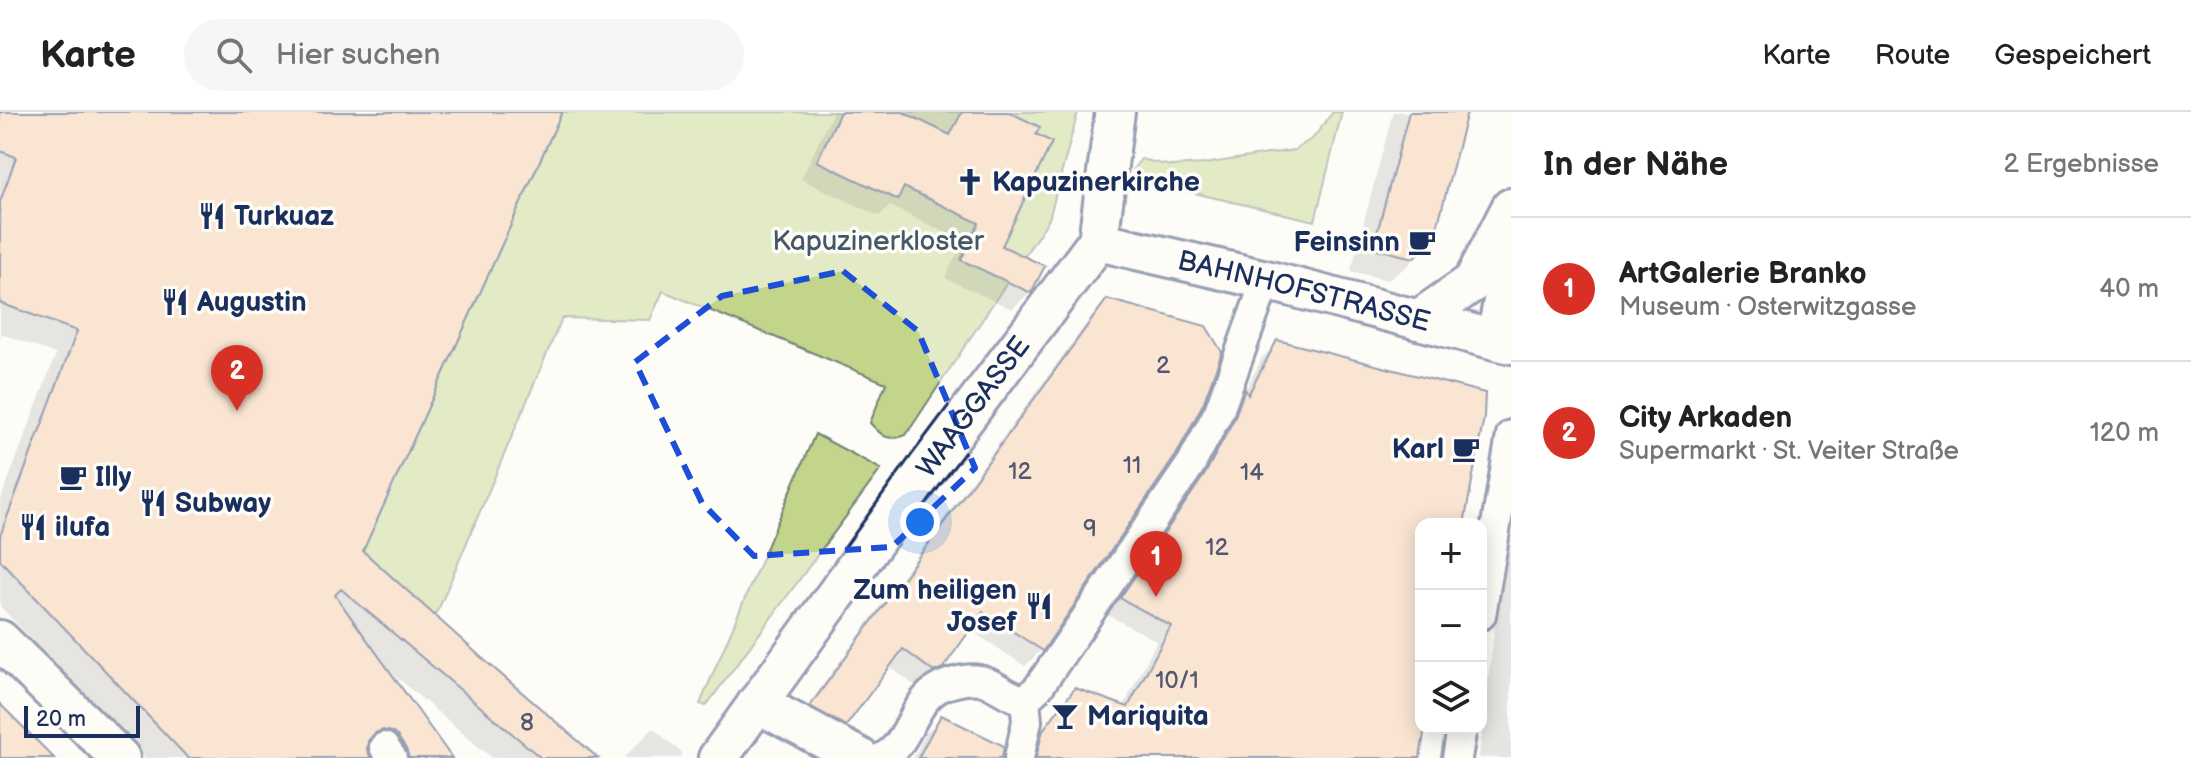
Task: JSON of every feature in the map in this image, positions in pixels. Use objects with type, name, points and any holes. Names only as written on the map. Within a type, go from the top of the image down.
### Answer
[{"type":"street","name":"WAAGGASSE","points":[[718,758],[928,467],[1098,241],[1115,112]]},
{"type":"street","points":[[1418,320],[1473,282],[1511,208]]},
{"type":"street","name":"BAHNHOFSTRASSE","points":[[1098,241],[1266,280],[1503,342]]},
{"type":"street","points":[[1503,342],[1511,256]]},
{"type":"street","points":[[1025,700],[1038,688],[1191,464],[1219,411],[1266,280]]},
{"type":"street","points":[[1485,590],[1511,435]]},
{"type":"street","points":[[0,640],[120,758]]},
{"type":"street","points":[[881,758],[898,744],[922,702],[937,688],[965,679],[983,680],[1013,698],[1025,700]]},
{"type":"street","points":[[1019,758],[1027,721],[1025,700]]},
{"type":"street","points":[[757,703],[860,758]]},
{"type":"street","points":[[1457,758],[1461,734]]},
{"type":"highlighted area","points":[[843,271],[918,331],[975,468],[892,547],[754,556],[702,503],[635,362],[722,296]]},
{"type":"green space","name":"Kapuzinerkloster","points":[[562,112],[1078,112],[1049,219],[906,435],[894,438],[885,436],[870,423],[886,383],[663,291],[650,320],[562,318],[434,615],[363,551]]},
{"type":"green space","points":[[1333,112],[1342,112],[1315,221],[1142,181],[1133,169],[1141,159],[1171,166],[1294,150],[1313,138]]},
{"type":"green space","points":[[815,434],[881,469],[706,706],[700,704]]},
{"type":"building","points":[[0,112],[562,112],[363,551],[598,758],[541,758],[341,589],[335,595],[452,758],[409,758],[398,737],[383,730],[368,741],[367,750],[371,758],[188,758],[0,560],[0,536],[77,331],[0,303],[0,202],[16,157],[0,151]]},
{"type":"building","points":[[840,112],[903,112],[950,135],[962,112],[1009,112],[1040,127],[1036,134],[1052,142],[1002,246],[1045,266],[1031,293],[961,260],[979,223],[904,187],[898,200],[817,161]]},
{"type":"building","points":[[1409,112],[1467,112],[1433,243],[1413,258],[1373,248]]},
{"type":"building","points":[[1107,299],[1206,326],[1222,352],[1203,404],[1176,455],[1043,651],[983,612],[943,668],[934,672],[903,649],[846,726],[810,706]]},
{"type":"building","points":[[1277,340],[1485,393],[1484,417],[1465,518],[1415,518],[1415,734],[1424,734],[1420,758],[1036,758],[1043,730],[1075,688],[1128,707],[1171,626],[1120,598],[1205,474],[1234,419],[1245,389],[1248,395]]},
{"type":"building","points":[[0,704],[54,758],[0,758]]},
{"type":"building","points":[[941,715],[1004,746],[1002,758],[918,758]]},
{"type":"place","name":"Kapuzinerkirche","points":[[970,182]]},
{"type":"place","name":"Turkuaz","points":[[212,216]]},
{"type":"place","name":"Feinsinn","points":[[1422,242]]},
{"type":"place","name":"Augustin","points":[[175,302]]},
{"type":"place","name":"City Arkaden","points":[[237,411]]},
{"type":"place","name":"Karl","points":[[1466,449]]},
{"type":"place","name":"Illy","points":[[73,477]]},
{"type":"place","name":"Subway","points":[[153,503]]},
{"type":"place","name":"ilufa","points":[[33,527]]},
{"type":"place","name":"ArtGalerie Branko","points":[[1156,597]]},
{"type":"place","name":"Zum heiligen Josef","points":[[1039,606]]},
{"type":"place","name":"Mariquita","points":[[1065,716]]}]
